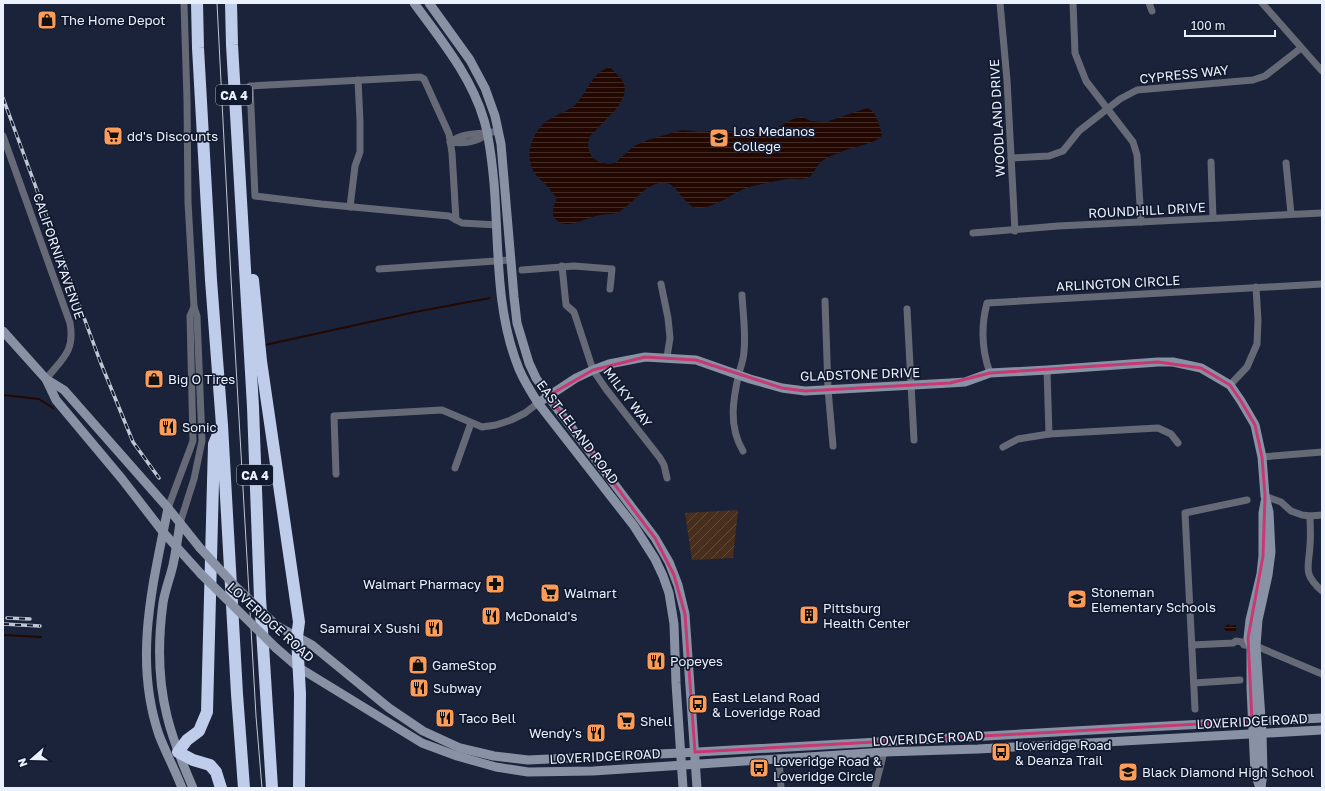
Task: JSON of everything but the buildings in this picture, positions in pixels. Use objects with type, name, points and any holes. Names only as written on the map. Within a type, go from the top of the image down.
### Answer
[{"type":"highway","name":"CA 4","points":[[197,3],[198,48],[211,280],[222,425],[237,694],[244,788]]},
{"type":"highway","name":"CA 4","points":[[231,3],[239,186],[252,400],[262,621],[272,788]]},
{"type":"highway","points":[[239,186],[246,206],[258,335],[299,622],[299,788]]},
{"type":"highway","points":[[221,788],[216,772],[210,765],[193,760],[178,752],[187,740],[199,731],[207,712],[214,444],[222,425]]},
{"type":"main road","name":"EAST LELAND ROAD","points":[[414,3],[461,68],[474,92],[484,120],[490,143],[497,225],[498,260],[504,314],[512,349],[524,380],[538,403],[634,526],[655,559],[663,576],[670,597],[674,624],[676,683],[683,788]]},
{"type":"main road","name":"EAST LELAND ROAD","points":[[429,3],[470,60],[484,88],[495,116],[501,144],[510,260],[517,323],[531,368],[548,396],[650,530],[665,554],[681,595],[685,614],[697,788]]},
{"type":"main road","name":"LOVERIDGE ROAD","points":[[3,331],[46,379],[56,400],[122,479],[163,532],[201,574],[276,648],[298,667],[422,743],[457,756],[496,767],[528,772],[549,773],[884,752],[1322,730]]},
{"type":"main road","name":"GLADSTONE DRIVE","points":[[538,403],[576,378],[593,370],[609,364],[645,357],[667,357],[696,360],[782,388],[805,391],[965,382],[990,373],[1173,362],[1201,368],[1230,385],[1241,400],[1255,425],[1262,457],[1265,496],[1269,512],[1271,552],[1268,575],[1258,620],[1250,646],[1257,721],[1255,773],[1260,788]]},
{"type":"main road","name":"LOVERIDGE ROAD","points":[[46,379],[64,390],[168,508],[200,548],[237,588],[277,626],[312,645],[393,712],[423,731],[460,748],[494,756],[528,760],[1322,718]]},
{"type":"main road","points":[[168,508],[148,612],[146,647],[147,674],[152,706],[159,735],[182,788]]},
{"type":"main road","points":[[180,522],[176,547],[163,603],[160,667],[167,717],[178,752],[193,788]]},
{"type":"main road","points":[[965,749],[969,737]]},
{"type":"street","points":[[180,522],[194,479],[202,440],[197,316],[194,307],[188,202],[184,3]]},
{"type":"street","name":"WOODLAND DRIVE","points":[[1000,3],[1007,80],[1015,231]]},
{"type":"street","points":[[1072,3],[1075,53],[1086,81],[1133,142],[1137,155],[1141,222]]},
{"type":"street","points":[[1149,3],[1152,10]]},
{"type":"street","points":[[1262,3],[1322,71]]},
{"type":"street","name":"CYPRESS WAY","points":[[1011,158],[1050,156],[1063,151],[1079,131],[1108,110],[1120,99],[1137,90],[1253,80],[1265,76],[1301,48]]},
{"type":"street","points":[[456,220],[452,153],[449,134],[424,79],[358,80],[250,86],[255,196],[449,216],[456,220],[462,223],[497,225]]},
{"type":"street","points":[[350,207],[355,166],[360,152],[358,80]]},
{"type":"street","points":[[450,142],[458,137],[480,132],[488,134],[498,131]]},
{"type":"street","name":"CALIFORNIA AVENUE","points":[[3,136],[70,323],[70,347],[46,379]]},
{"type":"street","points":[[1211,162],[1213,218]]},
{"type":"street","points":[[1286,163],[1291,214]]},
{"type":"street","name":"ROUNDHILL DRIVE","points":[[973,234],[1058,226],[1322,213]]},
{"type":"street","points":[[379,269],[510,260]]},
{"type":"street","points":[[522,270],[562,266],[612,269],[610,289]]},
{"type":"street","name":"MILKY WAY","points":[[562,266],[566,305],[574,312],[593,370],[660,458],[664,465],[667,478]]},
{"type":"street","points":[[661,284],[668,318],[670,338],[667,357]]},
{"type":"street","name":"ARLINGTON CIRCLE","points":[[990,373],[985,360],[983,326],[986,303],[1322,284]]},
{"type":"street","points":[[1230,385],[1247,367],[1257,344],[1258,320],[1256,287]]},
{"type":"street","points":[[742,295],[744,352],[734,395],[733,418],[734,431],[743,451]]},
{"type":"street","points":[[825,301],[828,390],[833,446]]},
{"type":"street","points":[[168,508],[193,441],[190,316],[194,307]]},
{"type":"street","points":[[907,309],[914,440]]},
{"type":"street","points":[[1047,370],[1049,434]]},
{"type":"street","name":"GLADSTONE DRIVE","points":[[336,474],[334,416],[442,410],[482,427],[496,425],[525,413],[538,403]]},
{"type":"street","points":[[455,468],[471,423]]},
{"type":"street","points":[[1003,447],[1018,439],[1049,434],[1158,428],[1171,434],[1178,443]]},
{"type":"street","points":[[1262,457],[1322,452]]},
{"type":"street","points":[[1265,496],[1281,502],[1292,511],[1302,515],[1322,515]]},
{"type":"street","points":[[1195,709],[1185,513],[1247,500]]},
{"type":"street","points":[[1310,516],[1310,546],[1307,567],[1315,585],[1322,591]]},
{"type":"street","points":[[1192,644],[1233,643],[1236,641],[1242,642],[1322,674]]},
{"type":"street","points":[[1194,683],[1240,680]]},
{"type":"street","points":[[875,788],[884,752]]},
{"type":"street","points":[[779,759],[781,788]]},
{"type":"highlighted area","points":[[645,357],[696,360],[782,388],[805,391],[950,383],[990,373],[1158,362],[1201,368],[1230,385],[1241,401],[1255,425],[1262,457],[1265,496],[1263,556],[1248,638],[1252,721],[695,752],[685,614],[674,575],[655,538],[548,396],[593,370]]},
{"type":"shaded area","points":[[610,67],[622,80],[625,87],[624,95],[618,107],[590,136],[588,143],[589,151],[592,157],[599,162],[609,164],[615,163],[634,146],[648,140],[682,130],[701,132],[710,131],[719,133],[726,131],[754,132],[775,129],[793,119],[802,117],[811,121],[826,122],[867,108],[870,109],[875,115],[882,135],[875,141],[845,150],[827,158],[820,163],[810,176],[806,178],[788,179],[749,187],[718,203],[705,207],[694,207],[689,204],[670,184],[660,183],[648,188],[617,213],[604,214],[576,223],[564,224],[558,222],[553,217],[553,209],[557,197],[532,169],[530,162],[530,148],[538,129],[550,119],[575,105],[594,78],[599,73]]},
{"type":"shaded area","points":[[738,510],[733,558],[692,560],[685,513]]},
{"type":"shaded area","points":[[1229,624],[1230,626],[1236,625],[1236,631],[1226,631],[1224,629],[1225,626]]},
{"type":"waterway","points":[[265,345],[415,312],[490,298]]},
{"type":"waterway","points":[[3,395],[39,399],[53,408]]},
{"type":"waterway","points":[[3,635],[41,637]]},
{"type":"tram line","points":[[217,3],[256,716],[262,788]]},
{"type":"railway","points":[[3,98],[100,361],[133,442],[159,478]]},
{"type":"railway","points":[[7,618],[30,619]]},
{"type":"railway","points":[[3,624],[40,626]]},
{"type":"place","name":"The Home Depot","points":[[47,20]]},
{"type":"place","name":"dd's Discounts","points":[[113,136]]},
{"type":"place","name":"Los Medanos College","points":[[719,138]]},
{"type":"place","name":"Big O Tires","points":[[154,379]]},
{"type":"place","name":"Sonic","points":[[168,427]]},
{"type":"place","name":"Walmart Pharmacy","points":[[495,584]]},
{"type":"place","name":"Walmart","points":[[550,593]]},
{"type":"place","name":"Stoneman Elementary Schools","points":[[1077,599]]},
{"type":"place","name":"Pittsburg Health Center","points":[[809,615]]},
{"type":"place","name":"McDonald's","points":[[491,616]]},
{"type":"place","name":"Samurai X Sushi","points":[[434,628]]},
{"type":"place","name":"Popeyes","points":[[656,661]]},
{"type":"place","name":"GameStop","points":[[418,665]]},
{"type":"place","name":"Subway","points":[[419,688]]},
{"type":"place","name":"East Leland Road & Loveridge Road","points":[[698,704]]},
{"type":"place","name":"Taco Bell","points":[[445,718]]},
{"type":"place","name":"Shell","points":[[626,721]]},
{"type":"place","name":"Wendy's","points":[[596,733]]},
{"type":"place","name":"Loveridge Road & Deanza Trail","points":[[1001,752]]},
{"type":"place","name":"Loveridge Road & Loveridge Circle","points":[[759,768]]},
{"type":"place","name":"Black Diamond High School","points":[[1128,772]]}]
